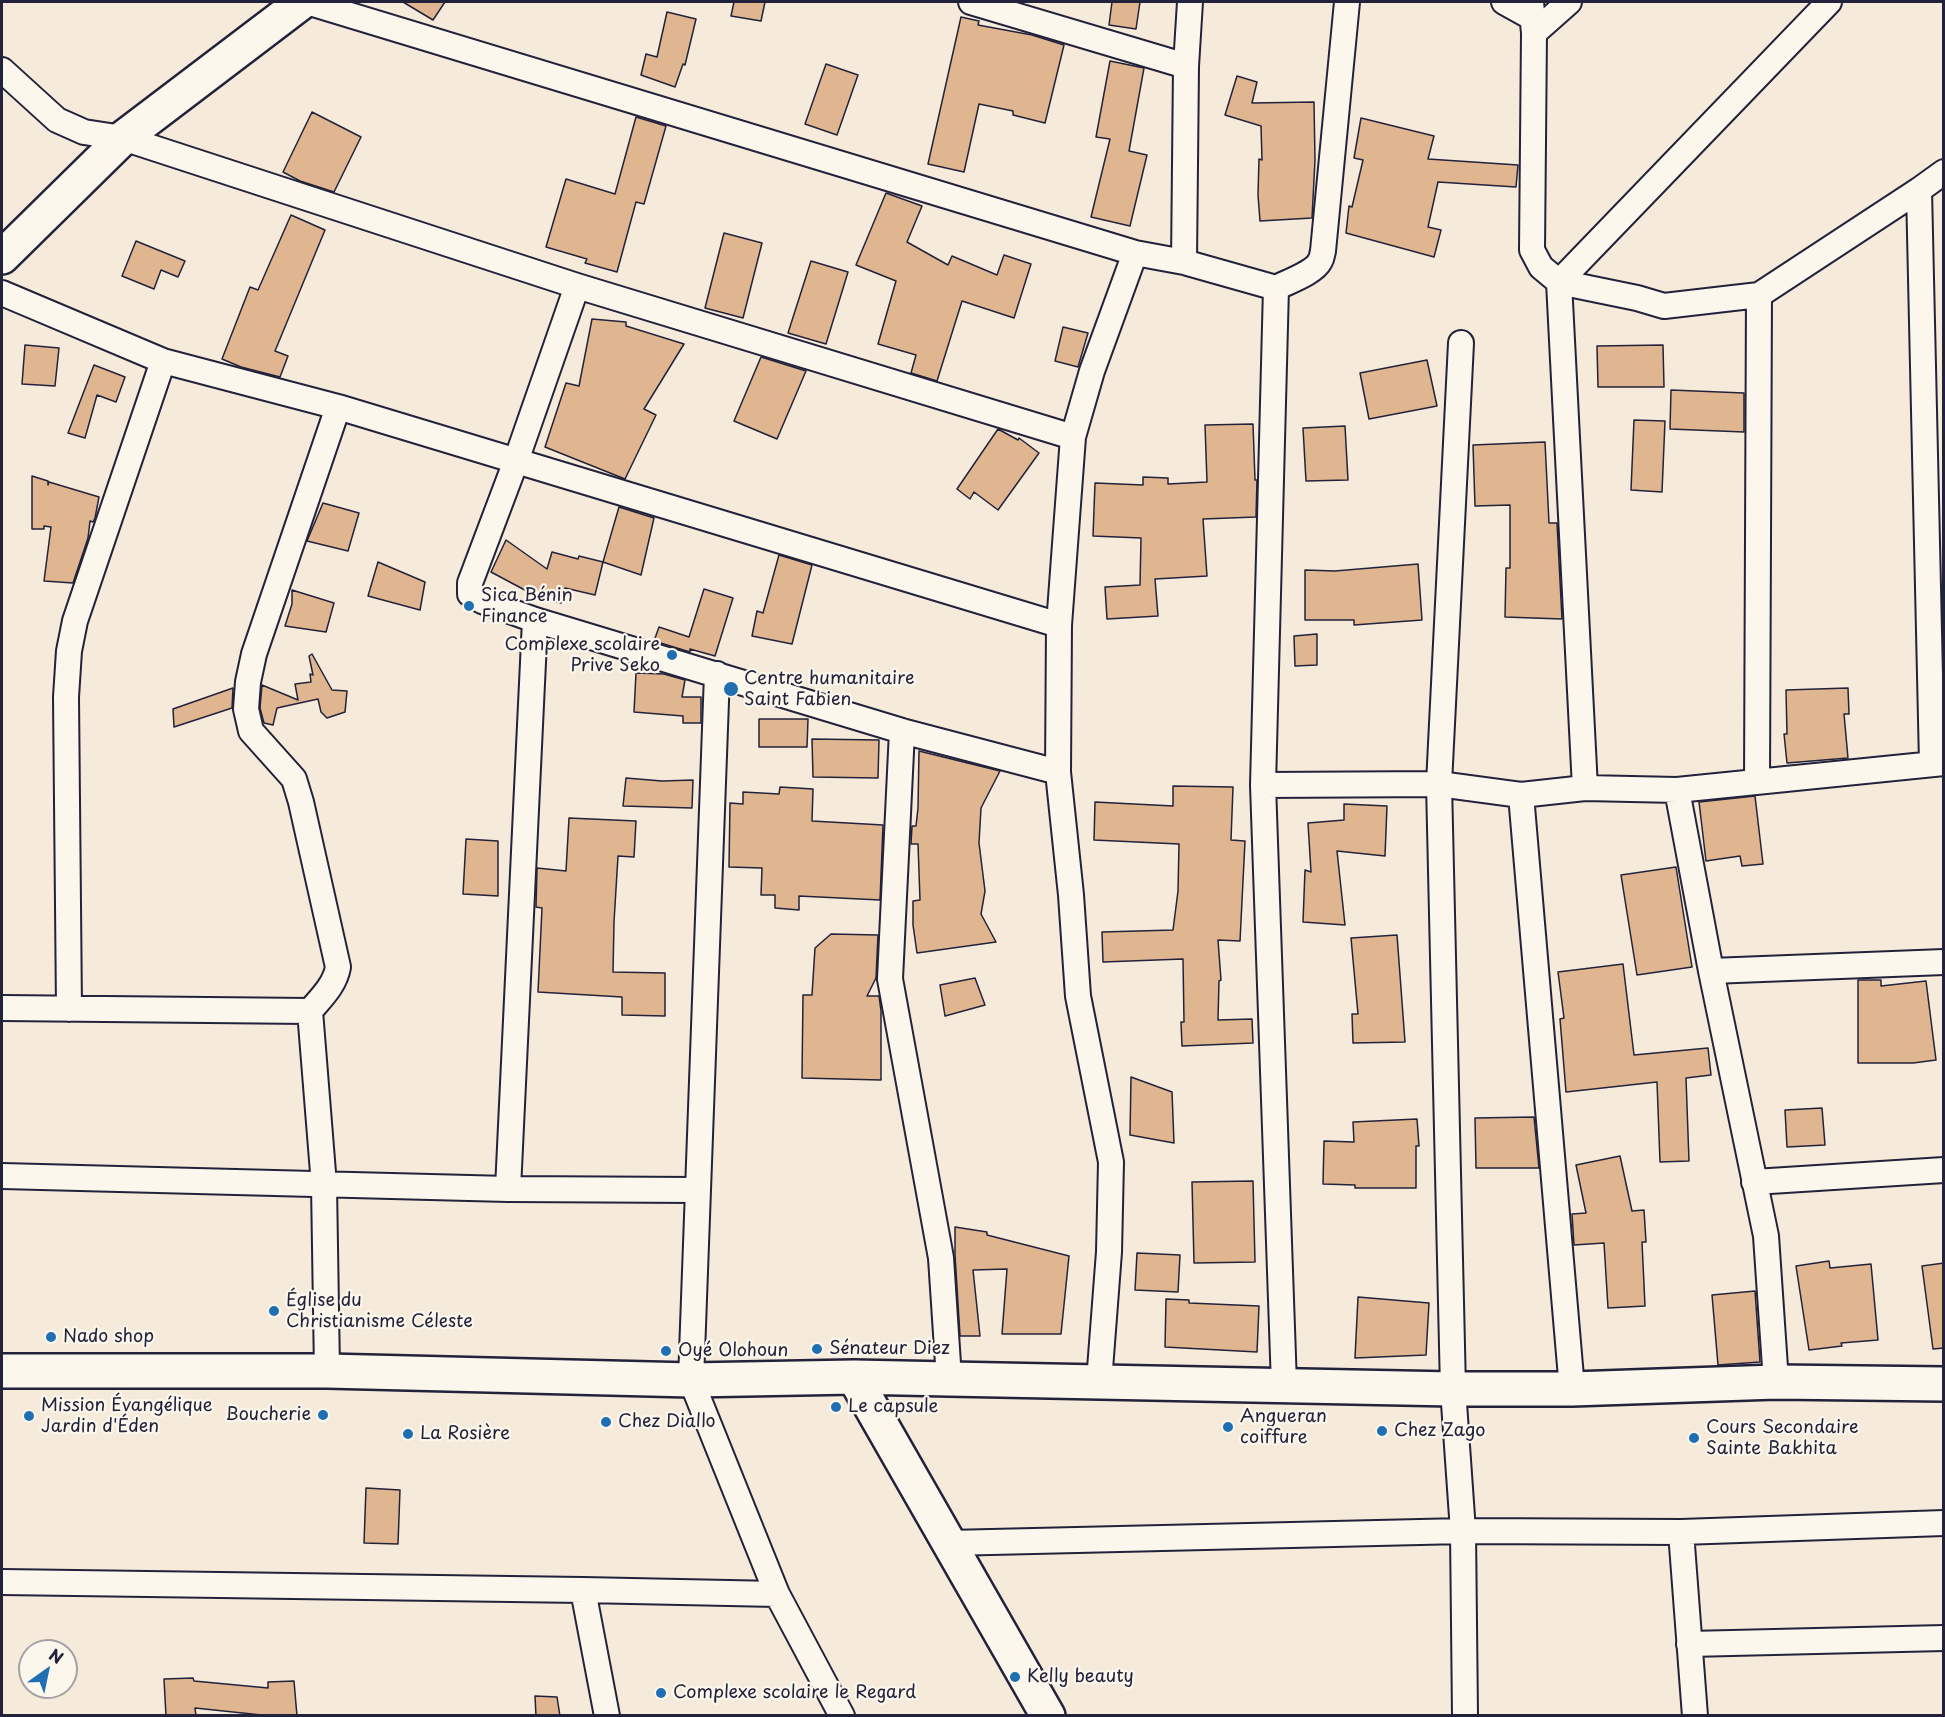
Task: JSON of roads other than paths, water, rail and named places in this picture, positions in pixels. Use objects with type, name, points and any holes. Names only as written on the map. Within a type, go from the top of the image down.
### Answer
[{"type":"main road","points":[[2,257],[123,138],[302,2]]},
{"type":"main road","points":[[2,1371],[327,1371],[691,1380],[949,1378],[1453,1389],[1572,1389],[1776,1382],[1944,1384]]},
{"type":"main road","points":[[854,1377],[1048,1716]]},
{"type":"street","points":[[307,2],[1135,253],[1184,262],[1276,288],[1315,267],[1320,262],[1323,251],[1347,2]]},
{"type":"street","points":[[971,2],[1186,66]]},
{"type":"street","points":[[1184,262],[1186,66],[1190,2]]},
{"type":"street","points":[[1504,2],[1532,17]]},
{"type":"street","points":[[1532,17],[1569,2]]},
{"type":"street","points":[[1585,788],[1559,282],[1829,2]]},
{"type":"street","points":[[1532,17],[1532,250],[1541,267],[1559,282],[1664,306],[1759,295],[1944,172]]},
{"type":"street","points":[[2,70],[57,120],[84,132],[123,138],[577,286],[1074,437]]},
{"type":"street","points":[[1263,785],[1439,784],[1521,795],[1585,788],[1677,790],[1938,763],[1933,347],[1919,190]]},
{"type":"street","points":[[1099,1382],[1108,1252],[1111,1162],[1078,996],[1059,772],[1059,625],[1074,437],[1092,370],[1135,253]]},
{"type":"street","points":[[577,286],[516,461],[470,583],[470,594],[482,601],[536,620],[902,731],[1059,772]]},
{"type":"street","points":[[1276,288],[1263,785],[1284,1385]]},
{"type":"street","points":[[2,293],[163,362],[338,407],[1059,625]]},
{"type":"street","points":[[1757,781],[1759,295]]},
{"type":"street","points":[[1461,343],[1439,784],[1453,1389],[1463,1531],[1465,1716]]},
{"type":"street","points":[[69,1010],[66,697],[69,651],[75,621],[163,362]]},
{"type":"street","points":[[327,1371],[324,1185],[310,1011],[326,992],[337,974],[338,967],[294,779],[251,731],[246,709],[248,682],[254,654],[338,407]]},
{"type":"street","points":[[508,1188],[536,620]]},
{"type":"street","points":[[717,674],[691,1380],[777,1594],[842,1716]]},
{"type":"street","points":[[902,731],[890,979],[941,1258],[949,1378]]},
{"type":"street","points":[[1677,790],[1711,971],[1766,1236],[1776,1382]]},
{"type":"street","points":[[1521,795],[1572,1389]]},
{"type":"street","points":[[1711,971],[1944,962]]},
{"type":"street","points":[[2,1008],[310,1011]]},
{"type":"street","points":[[1754,1182],[1944,1170]]},
{"type":"street","points":[[2,1176],[324,1185],[697,1190]]},
{"type":"street","points":[[948,1543],[1463,1531],[1682,1532],[1944,1523]]},
{"type":"street","points":[[1682,1532],[1695,1716]]},
{"type":"street","points":[[2,1582],[777,1594]]},
{"type":"street","points":[[583,1590],[607,1716]]},
{"type":"street","points":[[1689,1644],[1944,1638]]},
{"type":"place","name":"Sica Bénin Finance","points":[[469,606]]},
{"type":"place","name":"Complexe scolaire Prive Seko","points":[[672,655]]},
{"type":"place","name":"Centre humanitaire Saint Fabien","points":[[731,689]]},
{"type":"place","name":"Église du Christianisme Céleste","points":[[274,1311]]},
{"type":"place","name":"Nado shop","points":[[51,1337]]},
{"type":"place","name":"Sénateur Diez","points":[[817,1349]]},
{"type":"place","name":"Oyé Olohoun","points":[[666,1351]]},
{"type":"place","name":"Le capsule","points":[[836,1407]]},
{"type":"place","name":"Boucherie","points":[[323,1415]]},
{"type":"place","name":"Mission Évangélique Jardin d'Éden","points":[[29,1416]]},
{"type":"place","name":"Chez Diallo","points":[[606,1422]]},
{"type":"place","name":"Angueran coiffure","points":[[1228,1427]]},
{"type":"place","name":"Chez Zago","points":[[1382,1431]]},
{"type":"place","name":"La Rosière","points":[[408,1434]]},
{"type":"place","name":"Cours Secondaire Sainte Bakhita","points":[[1694,1438]]},
{"type":"place","name":"Kelly beauty","points":[[1015,1677]]},
{"type":"place","name":"Complexe scolaire le Regard","points":[[661,1693]]}]
